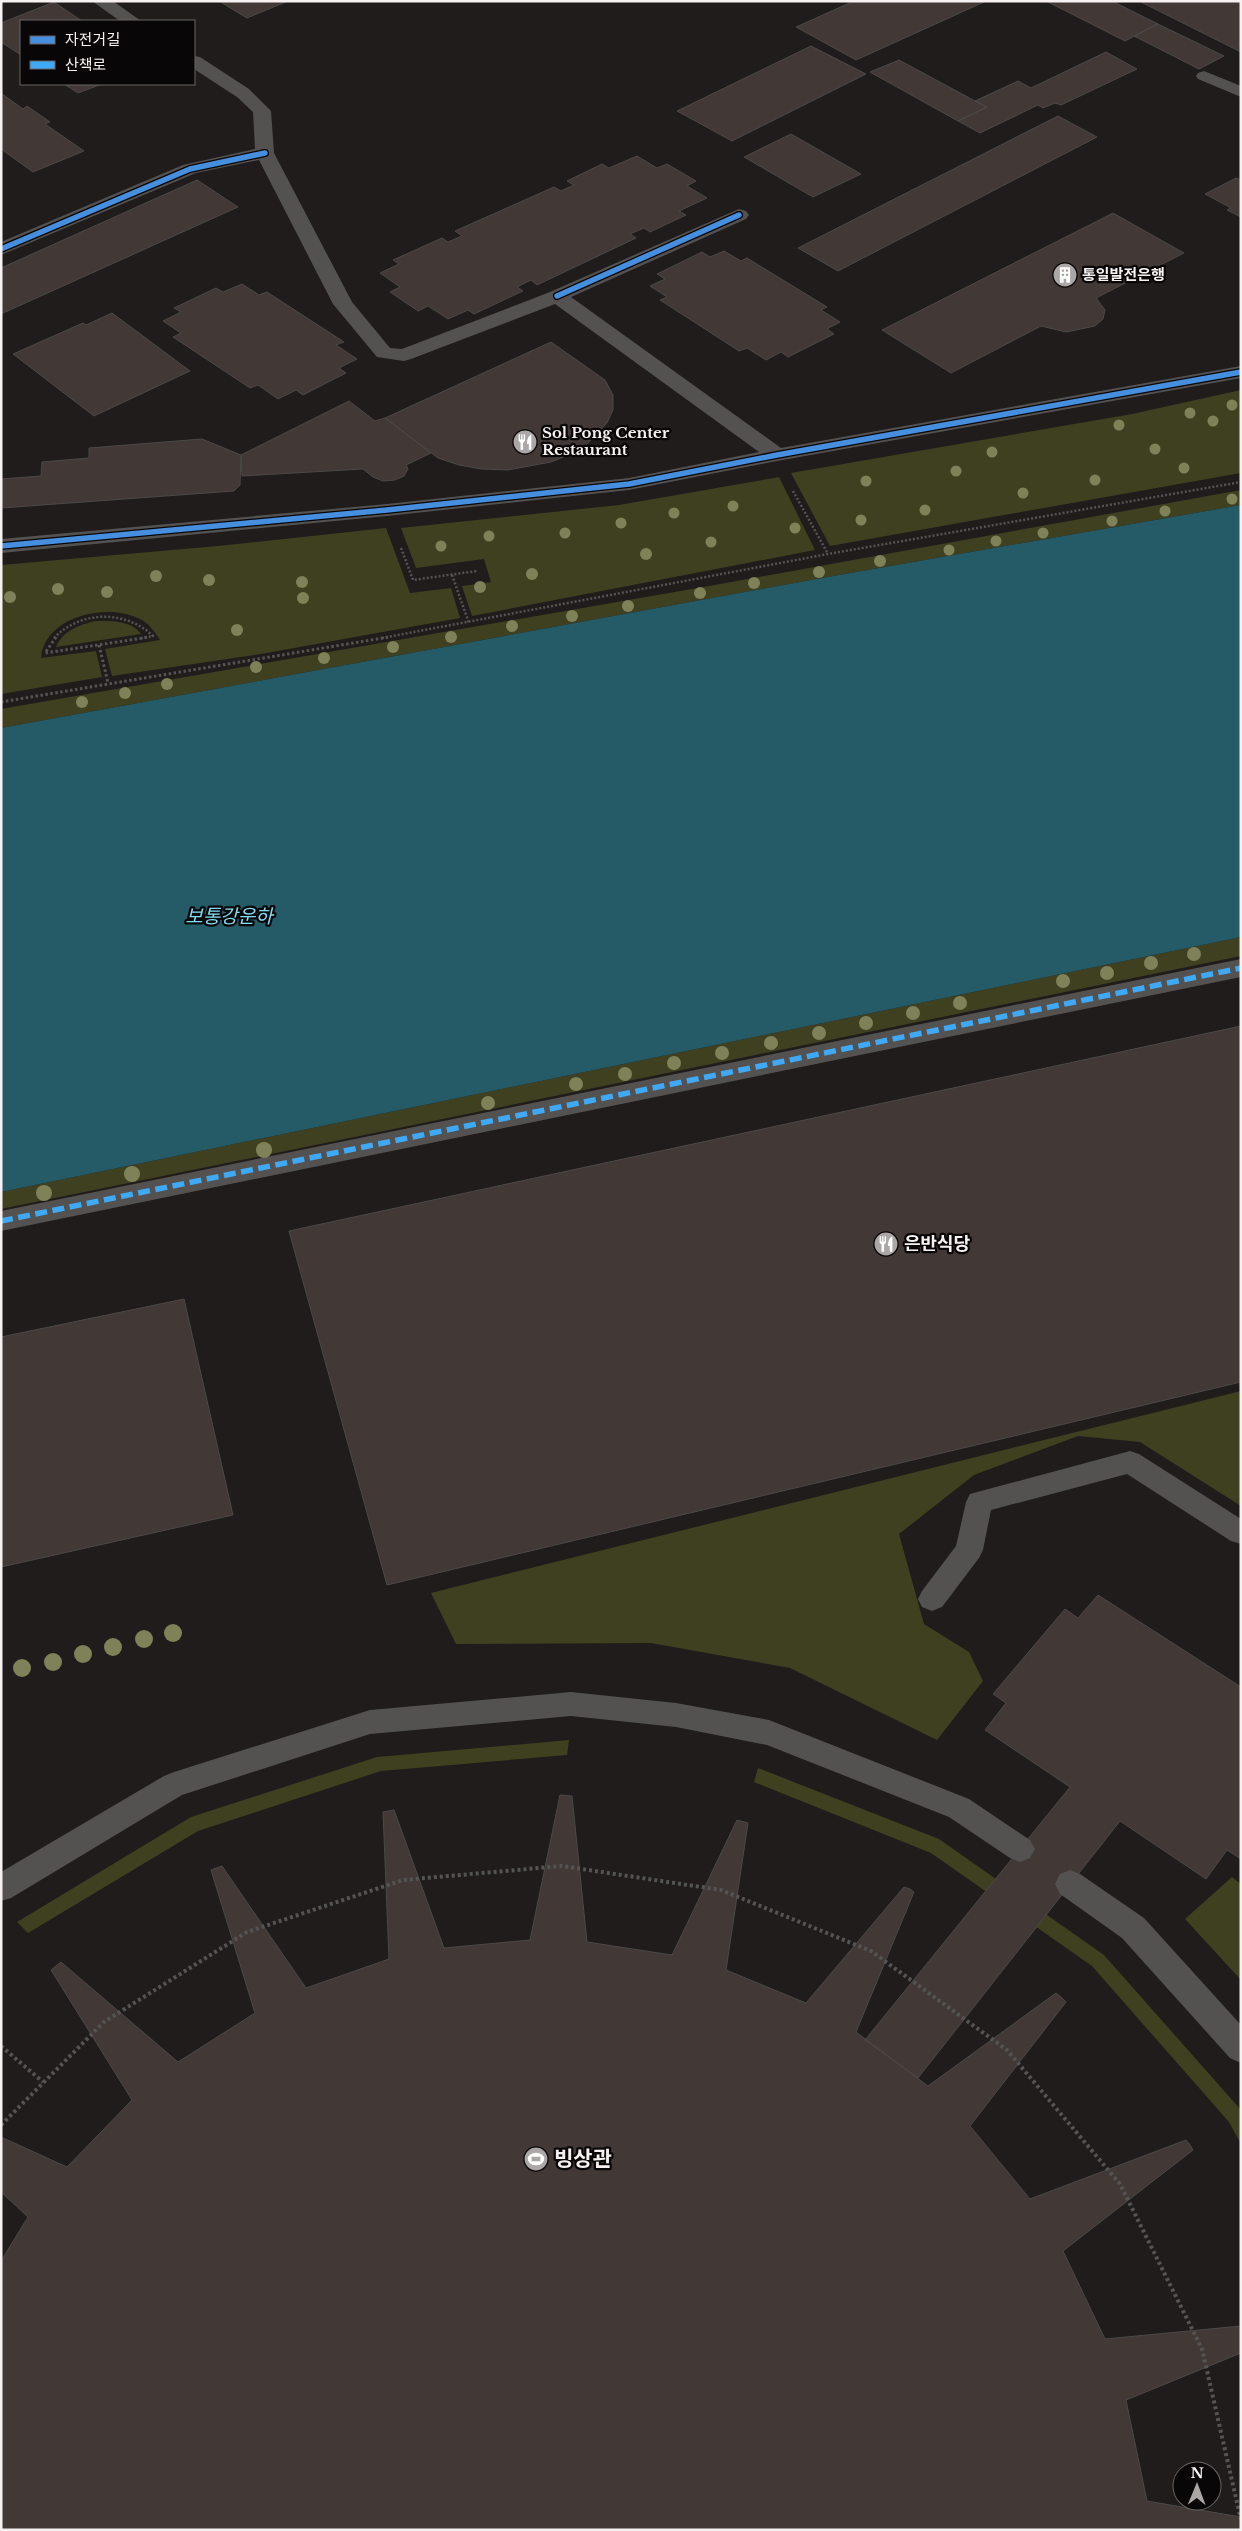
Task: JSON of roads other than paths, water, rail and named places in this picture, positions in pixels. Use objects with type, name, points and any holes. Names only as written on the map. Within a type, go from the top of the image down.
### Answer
[{"type":"street","points":[[102,1],[130,20]]},
{"type":"street","points":[[195,62],[243,93],[262,111],[266,153],[343,304],[384,354],[404,355],[557,296],[739,215]]},
{"type":"street","points":[[1,249],[190,169],[266,153]]},
{"type":"street","points":[[557,296],[777,454]]},
{"type":"street","points":[[1,546],[387,510],[629,484],[777,454],[1241,372]]},
{"type":"street","points":[[1,1221],[1241,968]]},
{"type":"lane","points":[[1204,76],[1241,92]]},
{"type":"lane","points":[[932,1599],[969,1550],[979,1502],[1130,1462],[1241,1533]]},
{"type":"lane","points":[[1,1888],[174,1785],[370,1722],[571,1704],[676,1715],[769,1733],[959,1808],[1020,1849]]},
{"type":"lane","points":[[1070,1884],[1133,1928],[1241,2048]]},
{"type":"water","name":"보통강운하","points":[[1241,505],[1241,937],[1,1192],[1,728],[822,578]]},
{"type":"place","name":"통일발전은행","points":[[1065,275]]},
{"type":"place","name":"Sol Pong Center Restaurant","points":[[525,442]]},
{"type":"place","name":"은반식당","points":[[886,1244]]},
{"type":"place","name":"빙상관","points":[[536,2159]]}]
